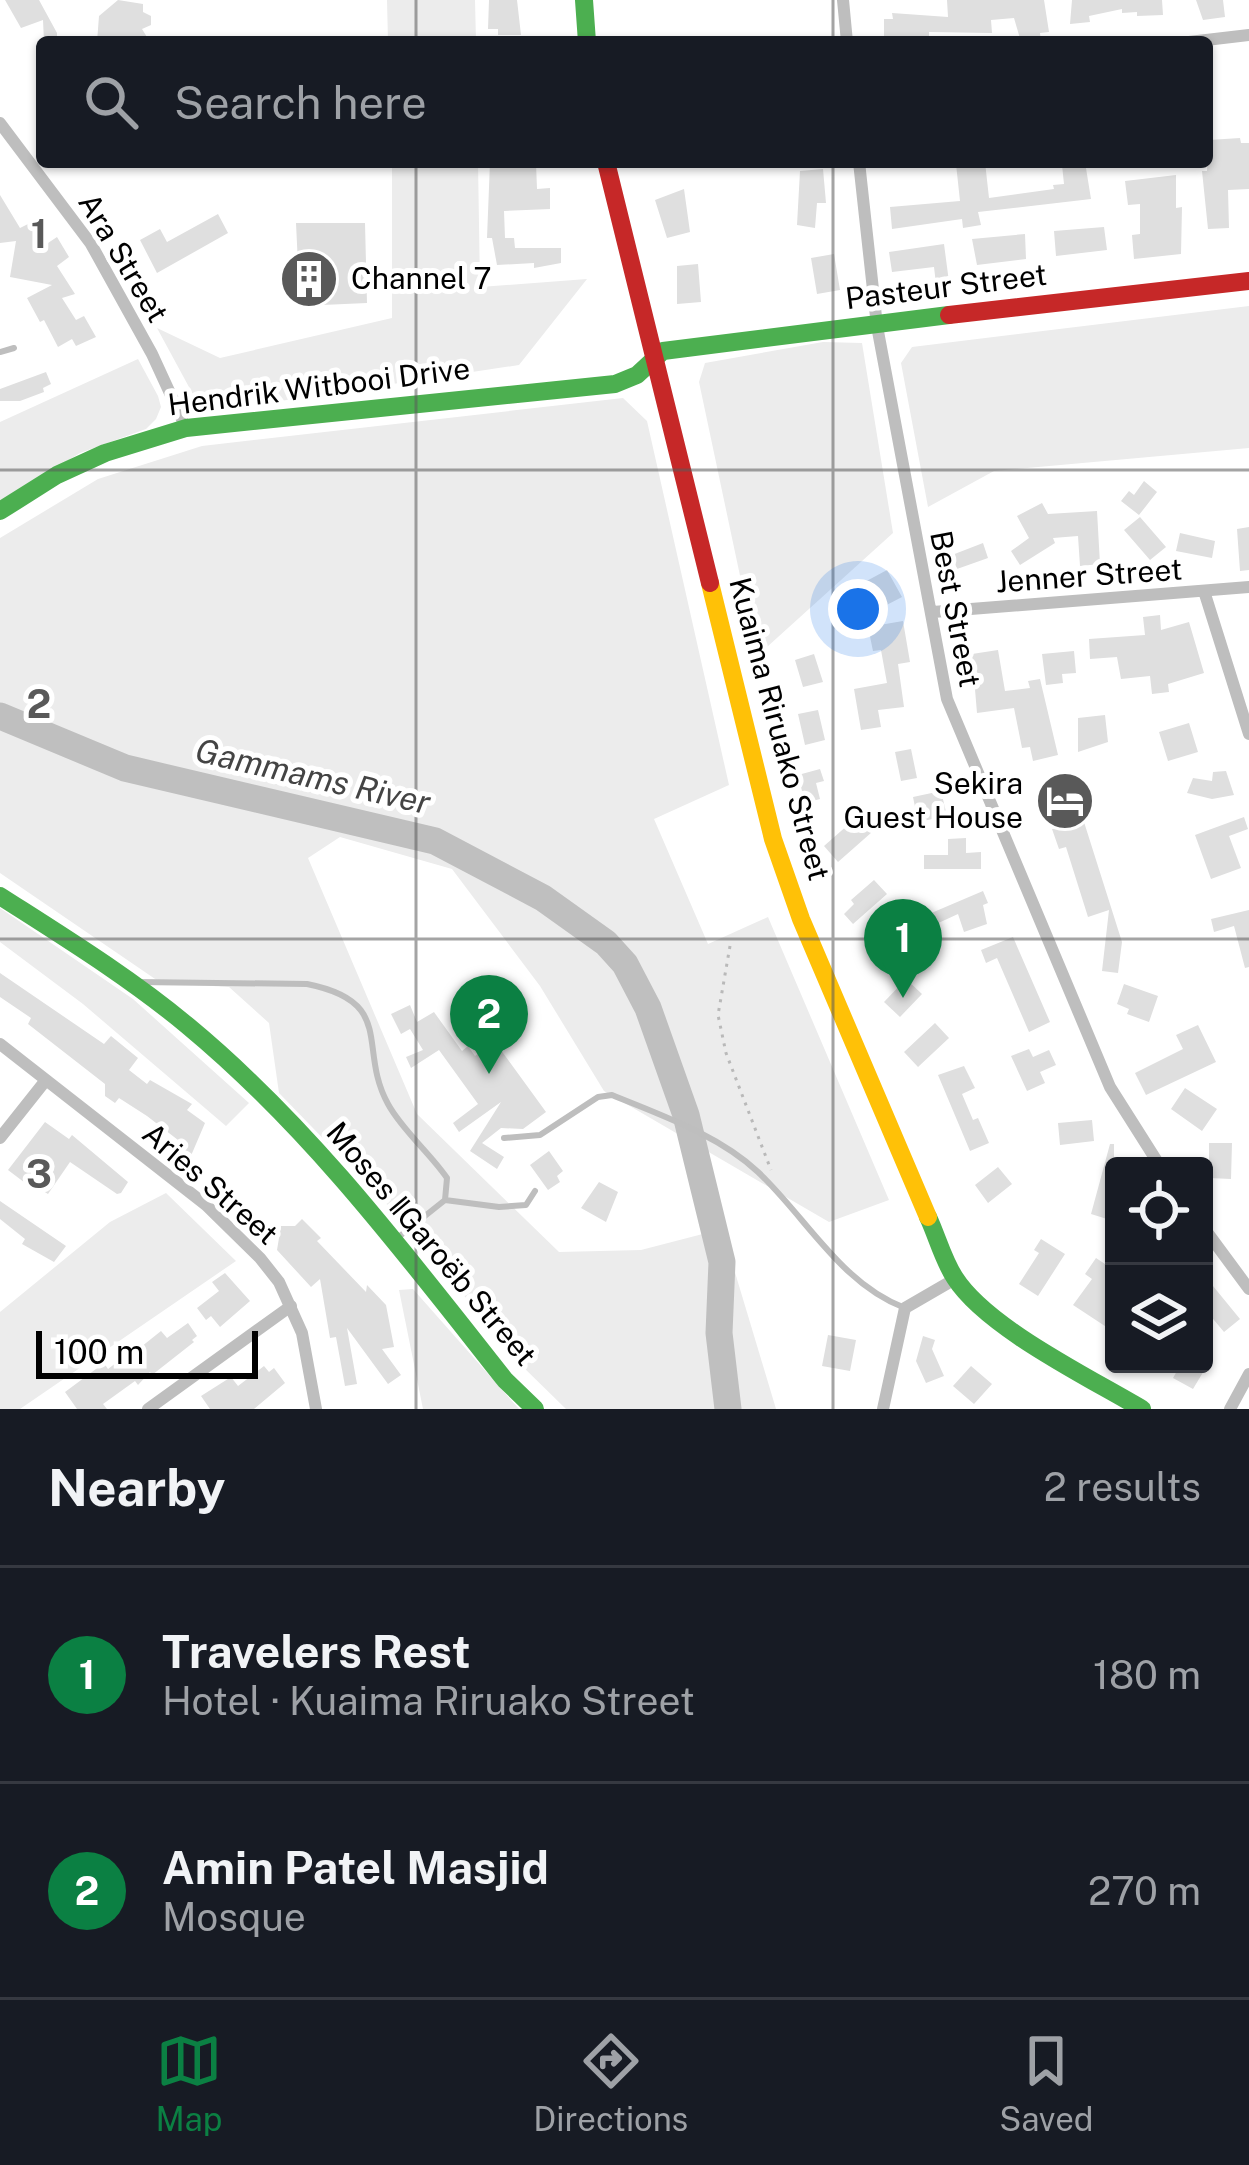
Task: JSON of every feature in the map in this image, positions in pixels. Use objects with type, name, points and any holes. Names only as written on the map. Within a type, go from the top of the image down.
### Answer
[{"type":"street","points":[[584,0],[587,36]]},
{"type":"street","points":[[843,0],[846,36]]},
{"type":"street","points":[[1213,39],[1249,35]]},
{"type":"street","name":"Ara Street","points":[[3,132],[91,244],[152,354],[186,428]]},
{"type":"street","name":"Kuaima Riruako Street","points":[[607,168],[783,872],[955,1279],[1018,1334],[1142,1409]]},
{"type":"street","name":"Best Street","points":[[861,168],[877,326],[947,699],[1111,1087],[1154,1157]]},
{"type":"street","name":"Pasteur Street","points":[[653,359],[663,351],[715,342],[1249,281]]},
{"type":"street","name":"Hendrik Witbooi Drive","points":[[0,511],[56,475],[186,428],[615,384],[637,375],[653,359]]},
{"type":"street","name":"Jenner Street","points":[[933,612],[1249,587]]},
{"type":"street","points":[[1204,591],[1249,734]]},
{"type":"street","name":"Moses ǁGaroëb Street","points":[[0,896],[129,981],[214,1048],[344,1179],[505,1380],[535,1409]]},
{"type":"street","name":"Aries Street","points":[[0,1044],[206,1205],[260,1258],[291,1306],[307,1350],[316,1409]]},
{"type":"street","points":[[0,1138],[46,1080]]},
{"type":"street","points":[[1213,1240],[1249,1289]]},
{"type":"street","points":[[883,1409],[905,1308],[955,1279]]},
{"type":"street","points":[[154,1407],[291,1306]]},
{"type":"street","points":[[1230,1409],[1249,1374]]},
{"type":"lane","points":[[0,352],[14,348]]},
{"type":"lane","points":[[129,981],[307,984],[330,988],[355,1004],[370,1023],[389,1106],[447,1178],[445,1200],[394,1241]]},
{"type":"lane","points":[[504,1138],[540,1135],[598,1097],[612,1095],[737,1155],[780,1194],[846,1270],[883,1300],[905,1308]]},
{"type":"lane","points":[[445,1200],[500,1208],[526,1205],[535,1191]]},
{"type":"path","points":[[730,946],[718,1015],[726,1054],[780,1194]]},
{"type":"shaded area","points":[[387,0],[475,0],[476,36],[388,36]]},
{"type":"shaded area","points":[[392,168],[478,168],[480,287],[587,279],[519,365],[220,410],[206,409],[196,400],[157,328],[220,358],[392,318]]},
{"type":"shaded area","points":[[1249,306],[1249,448],[994,471],[928,507],[901,363],[912,347]]},
{"type":"shaded area","points":[[823,342],[862,343],[893,533],[757,656],[699,382],[705,363]]},
{"type":"shaded area","points":[[138,359],[158,396],[161,407],[156,419],[146,429],[80,453],[0,502],[0,422]]},
{"type":"shaded area","points":[[623,398],[647,421],[729,785],[654,819],[708,944],[768,917],[889,1200],[829,1222],[604,1091],[540,986],[452,869],[340,837],[308,858],[417,1114],[559,1252],[641,1250],[722,1229],[776,1409],[566,1409],[520,1364],[404,1222],[279,1093],[269,1023],[229,987],[161,983],[0,873],[0,538],[98,479],[202,446]]},
{"type":"shaded area","points":[[0,908],[133,999],[249,1103],[226,1126],[83,1004],[0,942]]},
{"type":"shaded area","points":[[166,1193],[236,1261],[20,1409],[0,1409],[0,1312],[110,1222]]},
{"type":"shaded area","points":[[413,1289],[519,1409],[423,1409],[399,1290]]},
{"type":"building","points":[[5,0],[39,0],[57,36],[44,36],[43,20],[21,28]]},
{"type":"building","points":[[118,0],[143,4],[151,25],[142,29],[146,36],[97,36],[99,16]]},
{"type":"building","points":[[489,0],[517,0],[521,35],[498,35],[498,29],[488,29]]},
{"type":"building","points":[[947,0],[1044,0],[1049,32],[1019,36],[1014,18],[991,20],[992,33],[884,36],[884,19],[893,19],[892,13],[948,17]]},
{"type":"building","points":[[1072,0],[1162,0],[1163,15],[1137,16],[1137,12],[1122,13],[1122,9],[1089,16],[1090,22],[1070,24]]},
{"type":"building","points":[[1196,0],[1223,0],[1225,17],[1203,20]]},
{"type":"building","points":[[1240,138],[1241,143],[1249,143],[1249,189],[1228,190],[1229,228],[1208,229],[1202,171],[1213,168],[1213,140]]},
{"type":"building","points":[[490,168],[536,168],[537,189],[550,188],[550,209],[504,211],[505,238],[514,238],[515,248],[561,248],[561,263],[534,268],[534,263],[497,265],[492,238],[487,238]]},
{"type":"building","points":[[956,168],[986,168],[989,198],[1054,189],[1053,185],[1064,184],[1062,168],[1086,168],[1091,199],[978,212],[981,225],[963,228],[962,219],[892,229],[890,207],[960,201]]},
{"type":"building","points":[[823,169],[826,203],[817,203],[815,228],[797,225],[800,171]]},
{"type":"building","points":[[1176,175],[1176,208],[1182,207],[1181,254],[1134,259],[1132,235],[1140,234],[1140,204],[1128,205],[1125,181]]},
{"type":"building","points":[[684,189],[690,232],[667,238],[655,200]]},
{"type":"building","points":[[0,195],[20,228],[34,221],[48,243],[57,237],[69,257],[57,266],[75,294],[62,298],[76,320],[84,316],[96,337],[76,346],[72,339],[58,347],[44,320],[40,322],[27,298],[52,285],[10,277],[16,241],[0,243]]},
{"type":"building","points":[[218,214],[228,233],[157,273],[140,240],[160,229],[167,242]]},
{"type":"building","points":[[296,223],[365,223],[367,303],[300,306]]},
{"type":"building","points":[[1104,227],[1107,250],[1056,256],[1054,231]]},
{"type":"building","points":[[1025,234],[1026,259],[977,265],[972,239]]},
{"type":"building","points":[[944,244],[949,282],[936,284],[934,267],[892,272],[889,252]]},
{"type":"building","points":[[834,254],[840,290],[817,294],[811,258]]},
{"type":"building","points":[[698,264],[701,302],[677,304],[677,266]]},
{"type":"building","points":[[46,372],[51,384],[44,392],[20,401],[0,401],[0,389]]},
{"type":"building","points":[[1144,481],[1157,492],[1139,515],[1121,501],[1129,491],[1134,495]]},
{"type":"building","points":[[1042,503],[1048,514],[1097,511],[1100,564],[1080,566],[1078,536],[1053,538],[1055,543],[1020,565],[1011,551],[1029,538],[1017,516]]},
{"type":"building","points":[[1140,517],[1166,547],[1150,560],[1124,530]]},
{"type":"building","points":[[1249,527],[1249,570],[1240,571],[1237,529]]},
{"type":"building","points":[[1180,533],[1215,541],[1212,558],[1176,551]]},
{"type":"building","points":[[983,543],[988,558],[957,569],[952,555]]},
{"type":"building","points":[[887,570],[902,597],[875,611],[861,584]]},
{"type":"building","points":[[1160,615],[1161,630],[1189,622],[1204,673],[1168,684],[1169,692],[1152,694],[1150,676],[1121,679],[1117,657],[1090,659],[1089,639],[1145,635],[1143,617]]},
{"type":"building","points":[[903,621],[910,662],[898,664],[904,707],[878,710],[881,727],[861,730],[854,689],[887,683],[881,650],[873,651],[868,627]]},
{"type":"building","points":[[998,650],[1005,691],[1030,688],[1028,681],[1040,679],[1058,755],[1033,761],[1030,747],[1022,748],[1014,708],[977,713],[972,654]]},
{"type":"building","points":[[1074,651],[1076,673],[1062,674],[1063,683],[1046,685],[1042,654]]},
{"type":"building","points":[[814,654],[823,682],[803,687],[795,660]]},
{"type":"building","points":[[818,710],[825,740],[805,745],[798,714]]},
{"type":"building","points":[[1105,715],[1108,742],[1078,752],[1078,718]]},
{"type":"building","points":[[1189,723],[1198,752],[1168,761],[1159,732]]},
{"type":"building","points":[[911,749],[917,778],[901,781],[895,752]]},
{"type":"building","points":[[820,769],[824,781],[816,783],[820,799],[805,803],[798,775]]},
{"type":"building","points":[[1226,771],[1234,795],[1212,799],[1187,793],[1193,778],[1212,781],[1213,772]]},
{"type":"building","points":[[941,791],[947,816],[918,822],[913,797]]},
{"type":"building","points":[[866,809],[880,825],[838,862],[824,846]]},
{"type":"building","points":[[1244,817],[1248,829],[1229,836],[1241,868],[1211,879],[1195,835]]},
{"type":"building","points":[[1084,822],[1122,942],[1118,973],[1102,971],[1109,910],[1088,917],[1066,847],[1059,849],[1052,829]]},
{"type":"building","points":[[966,838],[966,853],[981,852],[981,869],[924,869],[924,855],[948,855],[948,839]]},
{"type":"building","points":[[874,880],[887,894],[853,924],[844,914],[854,904],[851,900]]},
{"type":"building","points":[[983,891],[987,924],[964,932],[958,914],[934,925],[929,914]]},
{"type":"building","points":[[1249,910],[1249,967],[1245,968],[1234,926],[1214,932],[1211,919]]},
{"type":"building","points":[[889,925],[904,938],[883,962],[868,949]]},
{"type":"building","points":[[1013,937],[1050,1022],[1029,1032],[997,958],[986,963],[981,950]]},
{"type":"building","points":[[0,973],[104,1044],[111,1036],[138,1058],[129,1070],[147,1084],[150,1080],[192,1104],[187,1110],[205,1123],[190,1158],[174,1146],[178,1140],[147,1116],[119,1098],[115,1103],[105,1096],[105,1084],[28,1024],[31,1018],[0,997]]},
{"type":"building","points":[[906,979],[922,994],[900,1017],[884,1002]]},
{"type":"building","points":[[1124,984],[1158,996],[1149,1022],[1127,1014],[1129,1009],[1117,1004]]},
{"type":"building","points":[[410,1005],[417,1022],[434,1012],[462,1051],[468,1046],[475,1056],[495,1042],[546,1112],[523,1129],[501,1128],[482,1143],[504,1157],[497,1169],[470,1151],[501,1102],[459,1132],[453,1123],[478,1104],[439,1050],[411,1068],[406,1057],[423,1050],[410,1029],[401,1034],[391,1014]]},
{"type":"building","points":[[935,1023],[949,1038],[918,1067],[904,1052]]},
{"type":"building","points":[[1198,1025],[1216,1062],[1146,1095],[1135,1073],[1183,1049],[1176,1035]]},
{"type":"building","points":[[1029,1049],[1033,1057],[1049,1050],[1056,1065],[1040,1072],[1045,1083],[1027,1091],[1011,1056]]},
{"type":"building","points":[[964,1066],[975,1088],[962,1094],[989,1143],[970,1151],[938,1075]]},
{"type":"building","points":[[1185,1088],[1217,1109],[1202,1131],[1171,1109]]},
{"type":"building","points":[[1092,1120],[1094,1141],[1060,1145],[1058,1123]]},
{"type":"building","points":[[45,1122],[69,1139],[72,1135],[128,1182],[121,1193],[70,1162],[48,1194],[37,1192],[8,1170]]},
{"type":"building","points":[[1209,1143],[1232,1143],[1231,1179],[1213,1178],[1213,1157],[1209,1157]]},
{"type":"building","points":[[549,1151],[563,1171],[557,1176],[560,1182],[548,1190],[530,1165]]},
{"type":"building","points":[[1105,1162],[1105,1218],[1091,1214]]},
{"type":"building","points":[[998,1167],[1012,1184],[988,1203],[975,1185]]},
{"type":"building","points":[[599,1182],[618,1192],[606,1222],[581,1208]]},
{"type":"building","points":[[0,1201],[66,1246],[54,1262],[22,1244],[25,1239],[0,1219]]},
{"type":"building","points":[[302,1219],[366,1292],[367,1285],[386,1305],[394,1347],[382,1349],[401,1375],[388,1384],[347,1328],[357,1384],[345,1386],[336,1337],[330,1338],[320,1279],[311,1287],[277,1250],[281,1226],[295,1226]]},
{"type":"building","points":[[1041,1239],[1065,1254],[1038,1296],[1019,1284],[1039,1253],[1034,1250]]},
{"type":"building","points":[[1096,1258],[1105,1264],[1105,1326],[1073,1305],[1092,1279],[1085,1274]]},
{"type":"building","points":[[225,1273],[250,1301],[220,1327],[197,1308],[219,1291],[212,1282]]},
{"type":"building","points":[[1213,1286],[1240,1319],[1224,1332],[1213,1319]]},
{"type":"building","points":[[188,1323],[197,1336],[194,1342],[138,1385],[135,1381],[103,1404],[107,1409],[77,1409],[65,1392],[104,1363],[108,1369],[125,1356],[123,1350],[131,1344],[136,1351],[161,1331],[167,1338]]},
{"type":"building","points":[[828,1335],[856,1340],[850,1371],[822,1366]]},
{"type":"building","points":[[923,1336],[935,1340],[932,1349],[944,1376],[926,1383],[916,1361]]},
{"type":"building","points":[[264,1366],[269,1372],[274,1368],[285,1383],[254,1409],[210,1409],[201,1396],[231,1377],[238,1386]]},
{"type":"building","points":[[971,1366],[992,1384],[974,1404],[953,1386]]},
{"type":"building","points":[[1176,1373],[1203,1373],[1193,1389],[1173,1378]]},
{"type":"waterway","name":"Gammams River","points":[[0,716],[125,768],[435,841],[543,898],[606,943],[625,964],[648,1008],[686,1115],[722,1262],[719,1333],[728,1409]]},
{"type":"traffic: fast","points":[[584,0],[587,36]]},
{"type":"traffic: fast","points":[[0,511],[57,475],[105,453],[186,428],[615,384],[637,375],[663,351],[949,315]]},
{"type":"traffic: fast","points":[[0,896],[143,991],[233,1065],[356,1194],[505,1380],[535,1409]]},
{"type":"traffic: fast","points":[[928,1217],[955,1278],[990,1315],[1041,1351],[1142,1409]]},
{"type":"traffic: slow","points":[[710,583],[773,839],[801,919],[928,1217]]},
{"type":"traffic: jam","points":[[607,168],[710,583]]},
{"type":"traffic: jam","points":[[949,315],[1249,281]]},
{"type":"place","name":"Channel 7","points":[[309,279]]},
{"type":"place","name":"Sekira Guest House","points":[[1065,801]]},
{"type":"place","name":"Travelers Rest","points":[[903,998]]},
{"type":"place","name":"Amin Patel Masjid","points":[[489,1074]]}]
